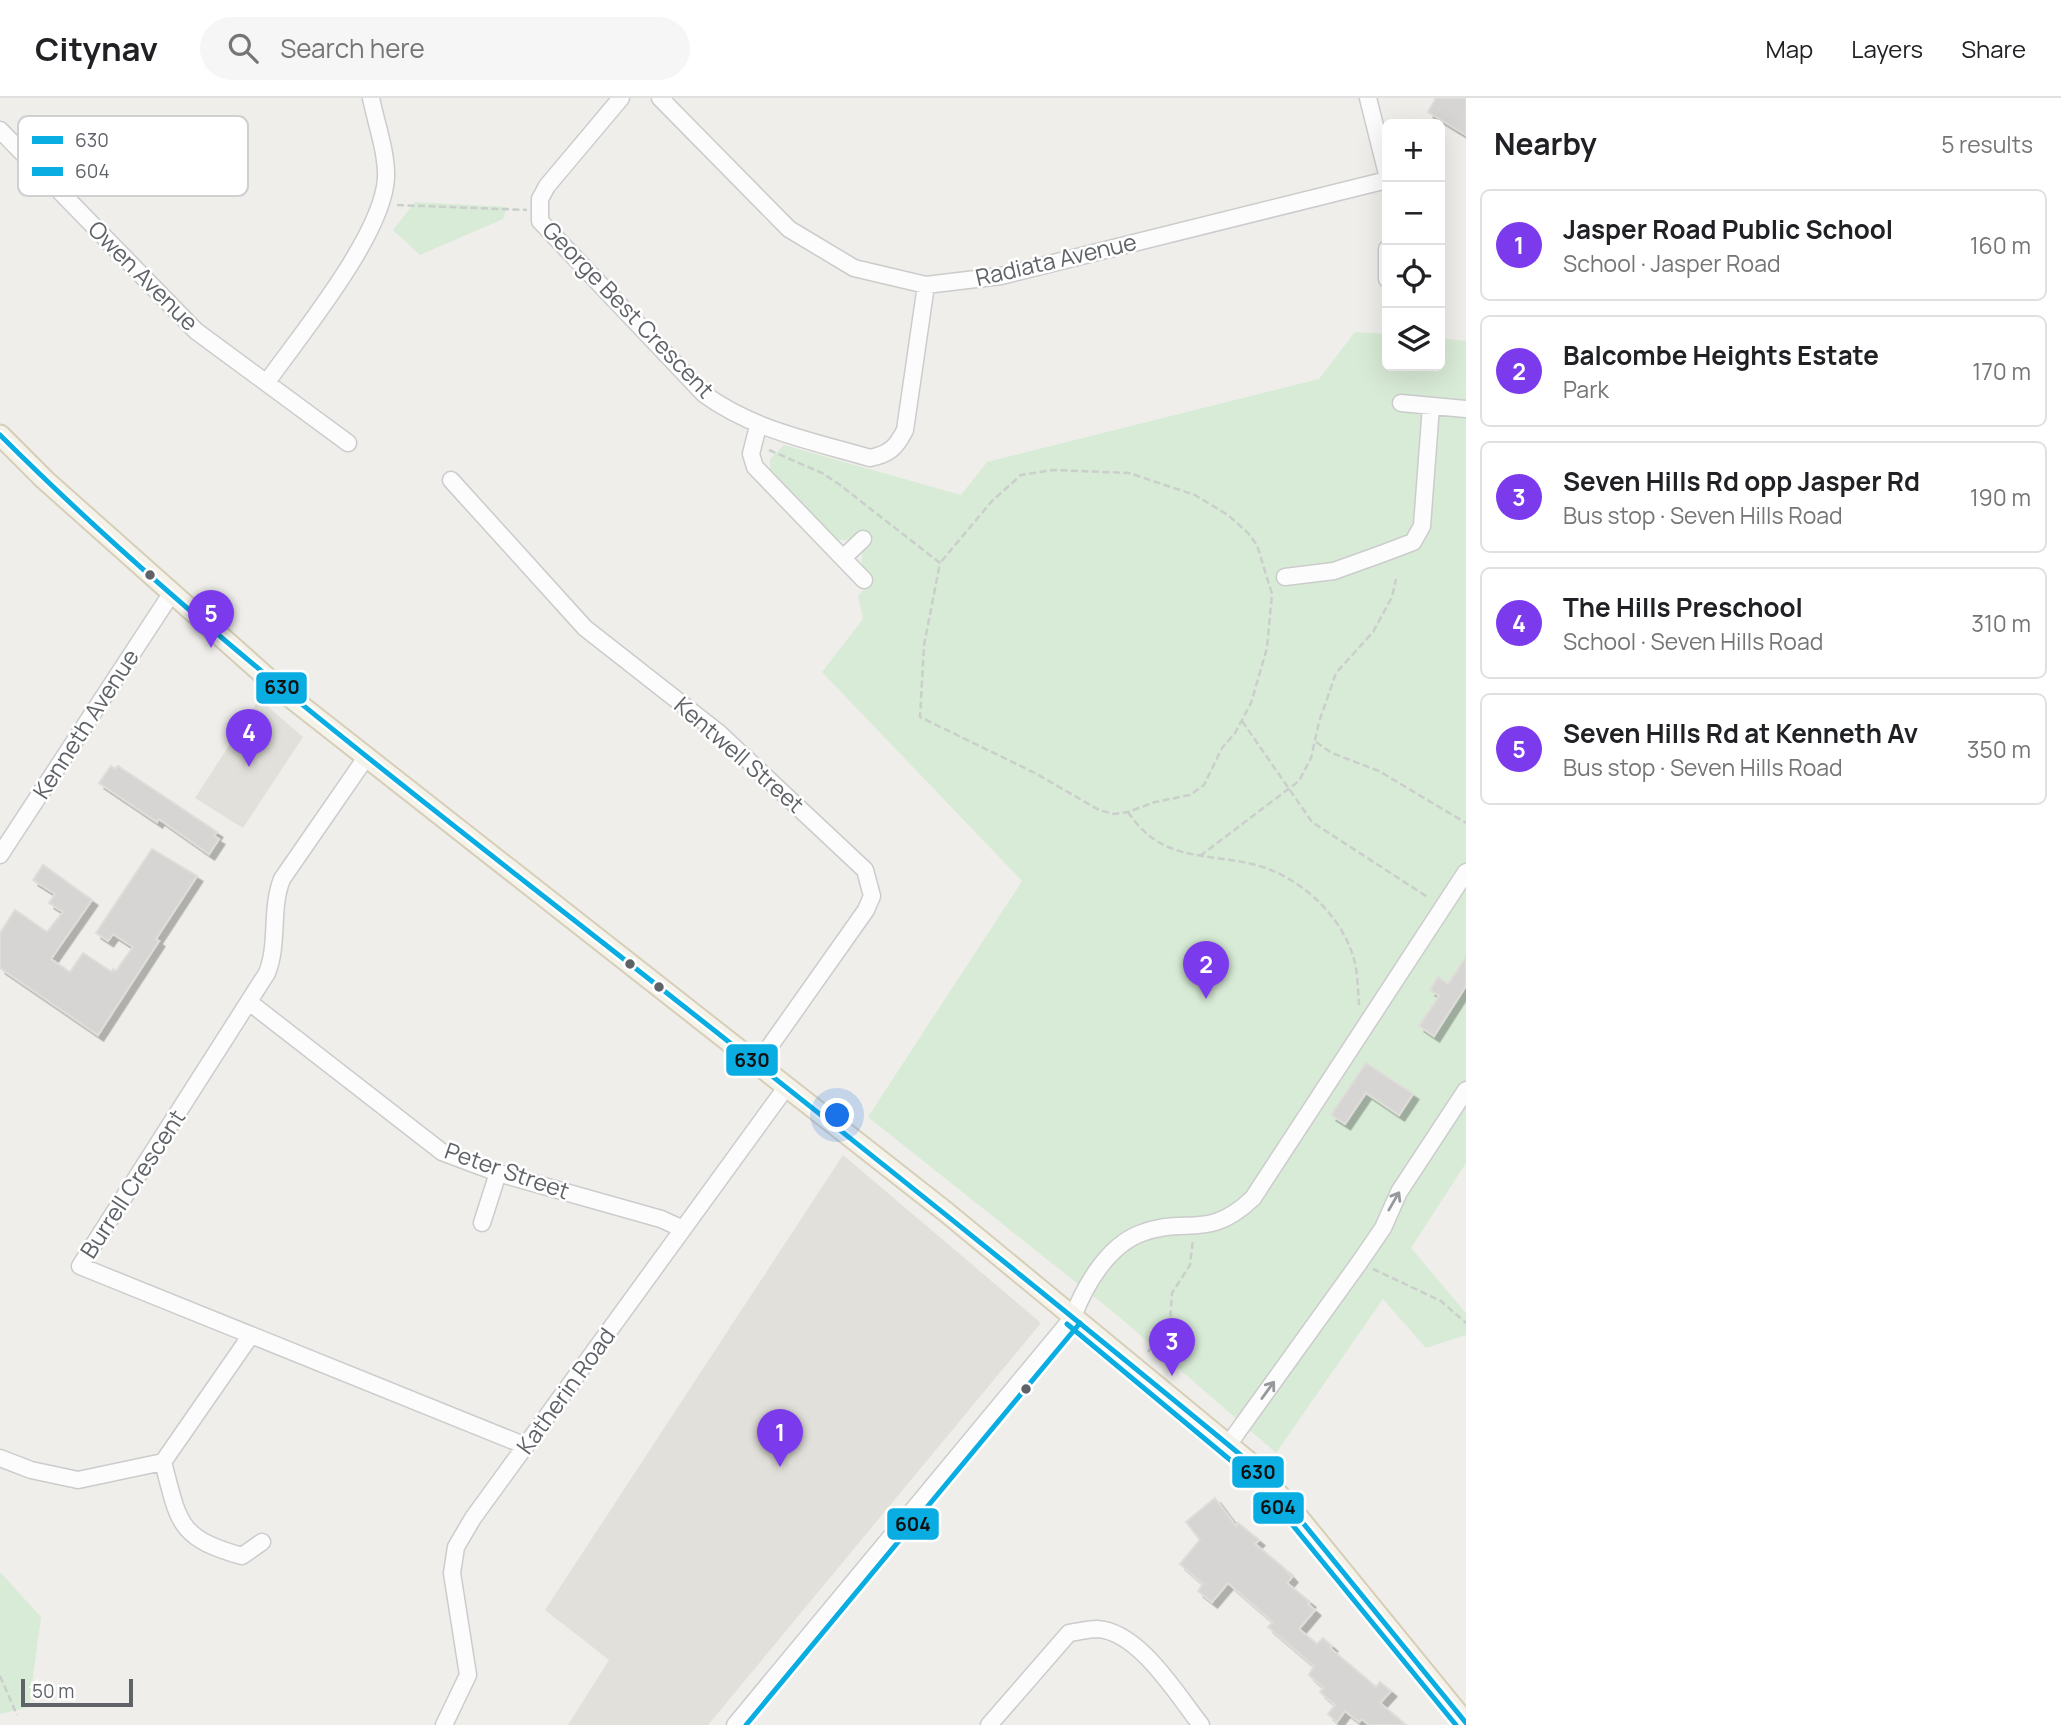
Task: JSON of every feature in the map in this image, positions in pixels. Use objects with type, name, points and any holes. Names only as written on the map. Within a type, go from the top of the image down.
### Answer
[{"type":"main road","points":[[0,435],[44,480],[281,690],[787,1086],[1228,1445],[1265,1478],[1290,1507],[1466,1723]]},
{"type":"street","points":[[267,382],[351,264],[379,204],[386,177],[372,98]]},
{"type":"street","name":"George Best Crescent","points":[[621,98],[547,186],[538,210],[547,231],[704,394],[758,426],[870,458],[887,454],[898,444],[905,430],[926,285]]},
{"type":"street","name":"Radiata Avenue","points":[[660,98],[789,229],[854,268],[926,285],[1001,276],[1382,178]]},
{"type":"street","points":[[1368,98],[1382,156]]},
{"type":"street","name":"Owen Avenue","points":[[0,130],[18,148]]},
{"type":"street","name":"Owen Avenue","points":[[64,196],[196,331],[348,443]]},
{"type":"street","points":[[1401,403],[1466,409]]},
{"type":"street","points":[[1285,577],[1334,571],[1413,542],[1422,526],[1431,406]]},
{"type":"street","points":[[758,426],[751,454],[762,476],[864,580]]},
{"type":"street","name":"Kentwell Street","points":[[451,480],[585,628],[719,733],[865,870],[872,896],[866,910],[758,1063]]},
{"type":"street","points":[[843,558],[863,539]]},
{"type":"street","name":"Kenneth Avenue","points":[[0,855],[171,594]]},
{"type":"street","name":"Burrell Crescent","points":[[367,756],[282,878],[278,893],[272,958],[249,1002],[80,1266],[526,1446]]},
{"type":"street","points":[[735,1725],[1073,1317],[1085,1288],[1121,1246],[1139,1234],[1219,1223],[1236,1215],[1253,1198],[1466,872]]},
{"type":"street","name":"Peter Street","points":[[249,1002],[435,1147],[498,1173],[661,1219],[683,1228]]},
{"type":"street","name":"Katherin Road","points":[[444,1725],[468,1675],[452,1573],[456,1547],[473,1518],[787,1086]]},
{"type":"street","points":[[1228,1445],[1383,1228],[1399,1192],[1466,1090]]},
{"type":"street","points":[[482,1223],[498,1173]]},
{"type":"street","points":[[0,1458],[31,1470],[78,1480],[163,1462],[251,1335]]},
{"type":"street","points":[[163,1462],[178,1516],[192,1535],[209,1547],[242,1556],[262,1542]]},
{"type":"street","points":[[989,1725],[1069,1633],[1098,1629],[1119,1635],[1146,1655],[1201,1725]]},
{"type":"path","points":[[379,204],[538,210]]},
{"type":"path","points":[[753,443],[822,473],[940,563]]},
{"type":"path","points":[[1105,470],[1129,473],[1195,495],[1228,515],[1248,533],[1257,545],[1270,584],[1267,649],[1263,669],[1242,721],[1222,748],[1204,785],[1197,792],[1114,814],[1098,810],[1035,773],[920,717],[924,645],[940,563],[1008,484],[1032,472],[1105,470]]},
{"type":"path","points":[[1200,856],[1289,789],[1307,768],[1336,673],[1373,632],[1392,597],[1396,579]]},
{"type":"path","points":[[1242,721],[1312,822],[1443,906]]},
{"type":"path","points":[[1315,741],[1332,752],[1379,771],[1466,823]]},
{"type":"path","points":[[1128,812],[1145,832],[1163,845],[1180,853],[1266,869],[1284,876],[1323,905],[1335,920],[1354,960],[1361,1032]]},
{"type":"path","points":[[1148,1352],[1170,1321],[1174,1287],[1190,1265],[1194,1227]]},
{"type":"path","points":[[1359,1263],[1441,1301],[1466,1323]]},
{"type":"path","points":[[0,1676],[17,1715]]},
{"type":"shaded area","points":[[259,699],[303,737],[243,828],[195,798]]},
{"type":"shaded area","points":[[843,1155],[1041,1323],[708,1725],[568,1725],[609,1660],[545,1610]]},
{"type":"green space","points":[[415,202],[507,207],[503,219],[420,255],[393,230]]},
{"type":"green space","points":[[1355,332],[1382,334],[1382,371],[1445,371],[1445,339],[1466,341],[1466,1163],[1411,1248],[1466,1313],[1466,1335],[1426,1348],[1383,1299],[1276,1453],[1117,1315],[868,1117],[1022,881],[822,672],[863,619],[858,596],[874,579],[862,566],[862,552],[871,543],[859,531],[850,540],[836,540],[770,472],[770,459],[784,445],[961,495],[987,462],[1319,379]]},
{"type":"green space","points":[[0,1572],[41,1617],[29,1707],[0,1714]]},
{"type":"building","points":[[1436,98],[1466,98],[1466,135],[1445,122],[1445,119],[1428,112]]},
{"type":"building","points":[[111,766],[115,769],[118,766],[217,832],[214,836],[219,839],[209,854],[159,819],[157,822],[99,783]]},
{"type":"building","points":[[152,849],[197,876],[98,1035],[0,968],[0,933],[15,910],[47,932],[63,912],[49,903],[55,894],[33,880],[43,865],[92,900],[51,959],[70,972],[83,953],[112,972],[113,969],[116,971],[133,947],[113,934],[108,941],[96,933]]},
{"type":"building","points":[[1466,957],[1466,986],[1434,1036],[1419,1026],[1439,996],[1430,990],[1438,977],[1448,984]]},
{"type":"building","points":[[1366,1063],[1413,1094],[1399,1115],[1366,1093],[1345,1124],[1331,1115]]},
{"type":"building","points":[[1215,1498],[1236,1526],[1238,1523],[1259,1540],[1255,1544],[1292,1577],[1287,1583],[1310,1602],[1308,1604],[1315,1610],[1299,1629],[1317,1644],[1323,1638],[1332,1646],[1330,1648],[1376,1687],[1380,1682],[1391,1691],[1380,1703],[1406,1725],[1369,1725],[1362,1719],[1359,1722],[1345,1711],[1337,1722],[1328,1714],[1335,1705],[1320,1692],[1324,1688],[1309,1675],[1314,1666],[1268,1627],[1273,1622],[1228,1583],[1212,1602],[1198,1591],[1203,1584],[1180,1564],[1200,1540],[1186,1522]]},
{"type":"transit line","name":"630","points":[[0,435],[144,570],[294,698],[846,1135],[1248,1461],[1290,1507],[1466,1723]]},
{"type":"transit line","name":"604","points":[[746,1725],[1080,1323]]},
{"type":"transit line","name":"604","points":[[1067,1324],[1259,1484],[1456,1725]]},
{"type":"place","name":"Seven Hills Rd at Kenneth Av","points":[[211,648]]},
{"type":"place","name":"The Hills Preschool","points":[[249,767]]},
{"type":"place","name":"Balcombe Heights Estate","points":[[1206,999]]},
{"type":"place","name":"Seven Hills Rd opp Jasper Rd","points":[[1172,1376]]},
{"type":"place","name":"Jasper Road Public School","points":[[780,1467]]}]
